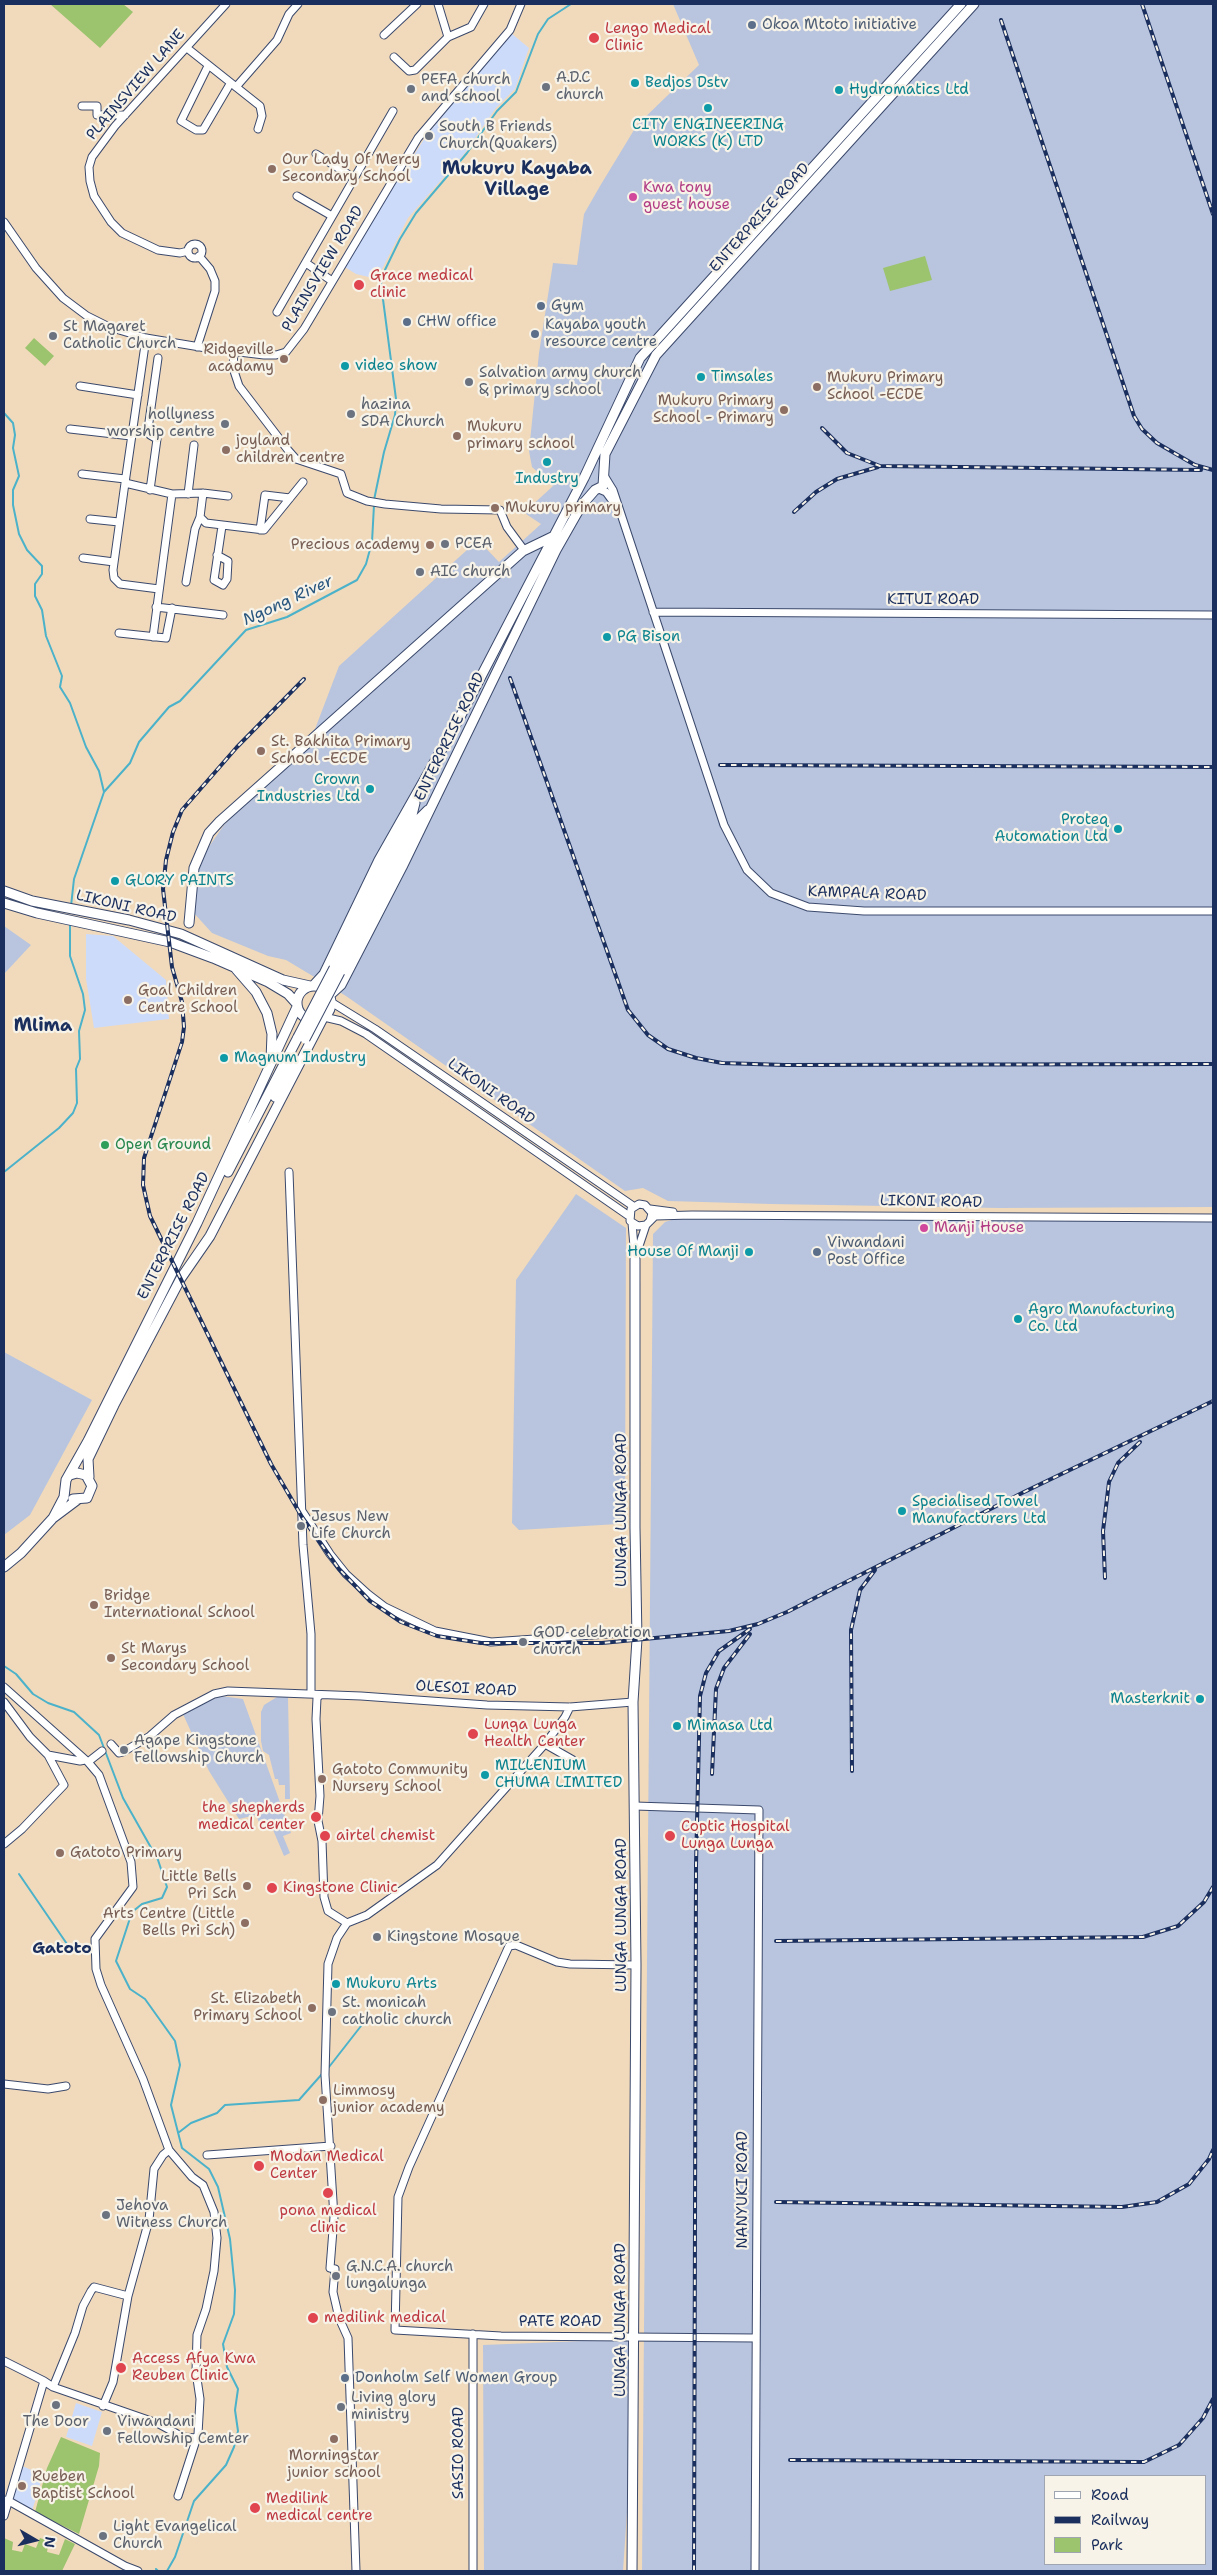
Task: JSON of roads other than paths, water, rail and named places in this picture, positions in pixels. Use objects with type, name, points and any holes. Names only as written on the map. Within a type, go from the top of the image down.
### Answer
[{"type":"main road","name":"ENTERPRISE ROAD","points":[[312,986],[324,974],[379,860],[460,717],[552,537],[586,475],[640,358],[961,4]]},
{"type":"main road","name":"ENTERPRISE ROAD","points":[[330,999],[341,985],[432,806],[556,550],[581,506],[605,482],[603,461],[611,441],[661,347],[974,4]]},
{"type":"main road","points":[[914,54],[921,62]]},
{"type":"main road","points":[[597,489],[586,486],[586,475],[596,469],[604,476]]},
{"type":"main road","points":[[197,952],[188,923],[192,874],[199,851],[209,833],[265,778],[391,670],[524,550],[552,537]]},
{"type":"main road","points":[[197,1223],[213,1200],[412,815],[416,795]]},
{"type":"main road","points":[[210,1236],[220,1206],[419,819],[432,806]]},
{"type":"main road","name":"LIKONI ROAD","points":[[4,891],[32,901],[88,911],[181,934],[293,984],[312,986]]},
{"type":"main road","name":"LIKONI ROAD","points":[[4,904],[62,919],[136,933],[197,952],[273,985],[288,994],[297,1006]]},
{"type":"main road","points":[[176,945],[188,923]]},
{"type":"main road","points":[[233,966],[256,992],[267,1013],[272,1034],[268,1073]]},
{"type":"main road","points":[[288,994],[293,990],[293,984]]},
{"type":"main road","points":[[312,986],[321,987],[330,999],[324,1017],[307,1019],[297,1006],[301,991],[312,986]]},
{"type":"main road","name":"ENTERPRISE ROAD","points":[[70,1475],[197,1223],[268,1073],[297,1006]]},
{"type":"main road","name":"ENTERPRISE ROAD","points":[[89,1477],[88,1459],[114,1405],[181,1278],[210,1236],[324,1017]]},
{"type":"main road","name":"LUNGA LUNGA ROAD","points":[[632,2571],[636,1965],[633,1702],[637,1632],[635,1258]]},
{"type":"main road","points":[[4,1567],[21,1553],[53,1518],[77,1500],[86,1498],[91,1493],[92,1486],[89,1477],[80,1472],[70,1475],[66,1480],[62,1503],[53,1518]]},
{"type":"main road","points":[[65,1490],[71,1498],[77,1500]]},
{"type":"street","name":"PLAINSVIEW LANE","points":[[188,251],[180,253],[158,250],[127,236],[111,222],[94,196],[90,181],[90,167],[92,157],[125,115],[226,4]]},
{"type":"street","points":[[208,66],[180,121],[196,130],[204,130],[233,86],[277,40],[289,14],[298,4]]},
{"type":"street","points":[[384,35],[417,4]]},
{"type":"street","points":[[438,4],[448,37]]},
{"type":"street","points":[[394,57],[409,70],[414,70],[448,37],[471,27],[484,4]]},
{"type":"street","name":"PLAINSVIEW ROAD","points":[[4,222],[50,285],[73,306],[109,327],[146,338],[234,352],[276,355],[289,350],[418,138],[510,30],[521,4]]},
{"type":"street","points":[[187,48],[260,106],[262,116],[258,129]]},
{"type":"street","points":[[82,106],[97,106],[97,115],[125,115]]},
{"type":"street","points":[[277,312],[393,111]]},
{"type":"street","points":[[316,154],[354,178]]},
{"type":"street","points":[[297,196],[332,216]]},
{"type":"street","points":[[197,347],[214,290],[215,280],[210,269],[199,256],[200,247],[192,244],[188,251],[195,258],[199,256]]},
{"type":"street","points":[[306,263],[332,281]]},
{"type":"street","points":[[146,338],[113,574],[120,584],[159,589]]},
{"type":"street","points":[[234,352],[233,368],[239,386],[288,450],[296,458],[341,474],[347,493],[367,501],[385,504],[441,509],[500,510],[507,527],[524,550]]},
{"type":"street","points":[[150,490],[158,439],[148,434],[148,419],[158,358]]},
{"type":"street","points":[[80,386],[138,394]]},
{"type":"street","points":[[135,418],[148,419]]},
{"type":"street","points":[[70,429],[131,436]]},
{"type":"street","points":[[188,494],[194,445]]},
{"type":"street","points":[[82,474],[125,481],[150,490],[172,494],[203,493],[228,496]]},
{"type":"street","name":"KAMPALA ROAD","points":[[604,476],[610,484],[724,825],[747,870],[763,887],[782,898],[808,907],[864,911],[1213,911]]},
{"type":"street","points":[[200,517],[204,522],[222,526],[260,530],[269,526],[303,482]]},
{"type":"street","points":[[597,489],[606,492],[618,510]]},
{"type":"street","points":[[186,582],[195,529],[200,517],[203,493]]},
{"type":"street","points":[[153,637],[172,494]]},
{"type":"street","points":[[260,530],[265,495],[290,498]]},
{"type":"street","points":[[90,519],[119,522]]},
{"type":"street","points":[[217,555],[222,526]]},
{"type":"street","points":[[83,558],[114,562]]},
{"type":"street","points":[[156,606],[224,615]]},
{"type":"street","points":[[119,633],[164,638],[168,636],[172,608]]},
{"type":"street","name":"KITUI ROAD","points":[[653,612],[1213,615]]},
{"type":"street","name":"LIKONI ROAD","points":[[330,999],[633,1206]]},
{"type":"street","points":[[324,1017],[341,1020],[366,1034],[638,1226],[648,1223],[650,1209],[642,1204],[633,1206],[630,1219]]},
{"type":"street","points":[[288,1172],[302,1511],[311,1634],[311,1694]]},
{"type":"street","name":"LIKONI ROAD","points":[[650,1209],[675,1212],[1058,1216]]},
{"type":"street","name":"LIKONI ROAD","points":[[648,1223],[655,1216],[692,1215],[1213,1217]]},
{"type":"street","name":"LUNGA LUNGA ROAD","points":[[630,1219],[635,1258]]},
{"type":"street","name":"LUNGA LUNGA ROAD","points":[[635,1258],[648,1223]]},
{"type":"street","points":[[302,1511],[330,1554],[346,1574],[368,1594],[386,1607],[435,1631],[491,1642],[637,1632]]},
{"type":"street","points":[[4,1687],[99,1775],[131,1862],[134,1876],[133,1887],[95,1939],[96,1969],[101,1985],[143,2079],[169,2150],[192,2177],[203,2185],[214,2212],[216,2229],[214,2271],[206,2308],[197,2334],[196,2372],[200,2399],[198,2438],[178,2496]]},
{"type":"street","name":"OLESOI ROAD","points":[[111,1744],[119,1753],[123,1752],[150,1736],[174,1715],[214,1694],[228,1691],[361,1696],[487,1705],[570,1707],[633,1702]]},
{"type":"street","points":[[320,1695],[316,1698],[320,1796],[318,1821],[322,1842],[324,1897],[328,1911],[347,1923]]},
{"type":"street","points":[[4,1702],[30,1737],[48,1755],[62,1779],[63,1787],[22,1829],[4,1844]]},
{"type":"street","points":[[356,2571],[348,2338],[339,2318],[333,2292],[335,2269],[330,2268],[334,2217],[325,2071],[328,1964],[337,1938],[347,1923],[367,1916],[437,1865],[545,1744],[570,1707]]},
{"type":"street","points":[[545,1744],[573,1760]]},
{"type":"street","points":[[48,1755],[86,1761],[102,1751]]},
{"type":"street","name":"NANYUKI ROAD","points":[[635,1806],[759,1810],[755,2571]]},
{"type":"street","name":"PATE ROAD","points":[[636,1965],[570,1964],[557,1962],[516,1944],[509,1946],[409,2167],[398,2197],[395,2330],[473,2334],[756,2338]]},
{"type":"street","points":[[4,2084],[48,2088],[66,2086]]},
{"type":"street","points":[[207,2155],[330,2146]]},
{"type":"street","points":[[104,2406],[113,2382],[128,2296],[149,2220],[154,2169],[163,2155],[169,2150]]},
{"type":"street","points":[[53,2387],[75,2333],[83,2306],[94,2287],[128,2296]]},
{"type":"street","name":"SASIO ROAD","points":[[473,2334],[473,2571]]},
{"type":"street","points":[[4,2361],[53,2387],[157,2423],[183,2437],[198,2438]]},
{"type":"street","points":[[4,2516],[7,2500],[44,2381]]},
{"type":"street","points":[[7,2500],[124,2566],[138,2571]]},
{"type":"waterway","name":"Ngong River","points":[[374,500],[384,452],[395,415],[396,399],[381,284],[382,276],[400,239],[416,213],[467,153],[497,111],[516,92],[538,34],[548,19],[571,4]]},
{"type":"waterway","points":[[4,413],[13,423],[15,435],[13,448],[19,476],[13,490],[13,505],[19,534],[27,550],[42,566],[42,574],[35,584],[35,596],[42,610],[46,636],[62,676],[60,687],[70,703],[86,747],[99,771],[104,792]]},
{"type":"waterway","name":"Ngong River","points":[[71,906],[74,879],[104,792],[130,763],[139,742],[169,707],[180,701],[246,630],[287,617],[357,580],[366,564],[372,542],[374,505]]},
{"type":"waterway","name":"Ngong River","points":[[4,1172],[59,1128],[73,1113],[77,1103],[76,1069],[80,1059],[79,1031],[85,1010],[83,994],[70,956],[70,923]]},
{"type":"waterway","name":"Ngong River","points":[[4,1666],[16,1674],[33,1694],[48,1703],[74,1712],[99,1735],[123,1798],[158,1860],[167,1887],[162,1898],[142,1904],[132,1912],[116,1961],[130,1989],[145,1999],[175,2041],[180,2065],[171,2105],[182,2148],[209,2169],[218,2187],[230,2239],[235,2290],[234,2314],[223,2344],[227,2367],[238,2389],[235,2410],[238,2431],[234,2447],[226,2465],[194,2501],[175,2557],[167,2571]]},
{"type":"waterway","points":[[19,1874],[67,1944]]},
{"type":"waterway","points":[[329,2067],[361,2026]]},
{"type":"waterway","points":[[178,2133],[191,2123],[217,2113],[225,2105],[299,2100],[322,2074]]},
{"type":"waterway","name":"Ngong River","points":[[157,2571],[156,2569],[158,2571]]},
{"type":"railway","points":[[1142,4],[1213,214]]},
{"type":"railway","points":[[1001,20],[1134,416],[1142,429],[1157,443],[1195,465],[1213,470]]},
{"type":"railway","points":[[822,428],[847,453],[880,466],[1201,470]]},
{"type":"railway","points":[[794,512],[816,492],[837,479],[878,467]]},
{"type":"railway","points":[[510,678],[628,1010],[648,1035],[668,1049],[696,1058],[722,1063],[785,1065],[1213,1064]]},
{"type":"railway","points":[[304,679],[237,747],[182,810],[173,832],[166,860],[163,889],[172,967],[182,1002],[184,1027],[182,1042],[144,1158],[143,1185],[150,1216],[271,1464],[302,1517],[339,1569],[370,1601],[401,1622],[437,1636],[481,1643],[602,1643],[729,1631],[758,1624],[787,1612],[1022,1493],[1213,1401]]},
{"type":"railway","points":[[720,765],[1213,767]]},
{"type":"railway","points":[[1105,1578],[1103,1531],[1109,1482],[1118,1463],[1140,1442]]},
{"type":"railway","points":[[852,1771],[851,1630],[860,1590],[875,1570]]},
{"type":"railway","points":[[694,2571],[696,1865],[700,1696],[706,1673],[719,1651],[750,1629]]},
{"type":"railway","points":[[712,1774],[716,1689],[724,1668],[750,1634]]},
{"type":"railway","points":[[776,1941],[1143,1937],[1178,1926],[1204,1902],[1213,1887]]},
{"type":"railway","points":[[776,2202],[1122,2207],[1157,2202],[1189,2184],[1209,2159],[1213,2150]]},
{"type":"railway","points":[[790,2460],[1144,2462],[1179,2445],[1203,2418],[1213,2399]]},
{"type":"place","name":"Okoa Mtoto initiative","points":[[752,25]]},
{"type":"place","name":"Lengo Medical Clinic","points":[[594,38]]},
{"type":"place","name":"Bedjos Dstv","points":[[635,83]]},
{"type":"place","name":"A.D.C church","points":[[546,87]]},
{"type":"place","name":"PEFA church and school","points":[[411,89]]},
{"type":"place","name":"Hydromatics Ltd","points":[[839,90]]},
{"type":"place","name":"CITY ENGINEERING WORKS (K) LTD","points":[[708,108]]},
{"type":"place","name":"South B Friends Church(Quakers)","points":[[429,136]]},
{"type":"place","name":"Our Lady Of Mercy Secondary School","points":[[272,169]]},
{"type":"place","name":"Kwa tony guest house","points":[[633,197]]},
{"type":"place","name":"Grace medical clinic","points":[[359,285]]},
{"type":"place","name":"Gym","points":[[541,306]]},
{"type":"place","name":"CHW office","points":[[407,322]]},
{"type":"place","name":"Kayaba youth resource centre","points":[[535,334]]},
{"type":"place","name":"St Magaret Catholic Church","points":[[53,336]]},
{"type":"place","name":"Ridgeville acadamy","points":[[284,359]]},
{"type":"place","name":"video show","points":[[345,366]]},
{"type":"place","name":"Timsales","points":[[701,377]]},
{"type":"place","name":"Salvation army church & primary school","points":[[469,382]]},
{"type":"place","name":"Mukuru Primary School -ECDE","points":[[817,387]]},
{"type":"place","name":"Mukuru Primary School - Primary","points":[[784,410]]},
{"type":"place","name":"hazina SDA Church","points":[[351,414]]},
{"type":"place","name":"hollyness worship centre","points":[[225,424]]},
{"type":"place","name":"Mukuru primary school","points":[[457,436]]},
{"type":"place","name":"joyland children centre","points":[[226,450]]},
{"type":"place","name":"Industry","points":[[547,462]]},
{"type":"place","name":"Mukuru primary","points":[[495,508]]},
{"type":"place","name":"PCEA","points":[[445,544]]},
{"type":"place","name":"Precious academy","points":[[430,545]]},
{"type":"place","name":"AIC church","points":[[420,572]]},
{"type":"place","name":"PG Bison","points":[[607,637]]},
{"type":"place","name":"St. Bakhita Primary School -ECDE","points":[[261,751]]},
{"type":"place","name":"Crown Industries Ltd","points":[[370,789]]},
{"type":"place","name":"Proteq Automation Ltd","points":[[1118,829]]},
{"type":"place","name":"GLORY PAINTS","points":[[115,881]]},
{"type":"place","name":"Goal Children Centre School","points":[[128,1000]]},
{"type":"place","name":"Magnum Industry","points":[[224,1058]]},
{"type":"place","name":"Open Ground","points":[[105,1145]]},
{"type":"place","name":"Manji House","points":[[924,1228]]},
{"type":"place","name":"House Of Manji","points":[[749,1252]]},
{"type":"place","name":"Viwandani Post Office","points":[[817,1252]]},
{"type":"place","name":"Agro Manufacturing Co. Ltd","points":[[1018,1319]]},
{"type":"place","name":"Specialised Towel Manufacturers Ltd","points":[[902,1511]]},
{"type":"place","name":"Jesus New Life Church","points":[[301,1526]]},
{"type":"place","name":"Bridge International School","points":[[94,1605]]},
{"type":"place","name":"GOD celebration church","points":[[523,1642]]},
{"type":"place","name":"St Marys Secondary School","points":[[111,1658]]},
{"type":"place","name":"Masterknit","points":[[1200,1699]]},
{"type":"place","name":"Mimasa Ltd","points":[[677,1726]]},
{"type":"place","name":"Lunga Lunga Health Center","points":[[473,1734]]},
{"type":"place","name":"Agape Kingstone Fellowship Church","points":[[124,1750]]},
{"type":"place","name":"MILLENIUM CHUMA LIMITED","points":[[485,1775]]},
{"type":"place","name":"Gatoto Community Nursery School","points":[[322,1779]]},
{"type":"place","name":"the shepherds medical center","points":[[316,1817]]},
{"type":"place","name":"airtel chemist","points":[[325,1836]]},
{"type":"place","name":"Coptic Hospital Lunga Lunga","points":[[670,1836]]},
{"type":"place","name":"Gatoto Primary","points":[[60,1853]]},
{"type":"place","name":"Little Bells Pri Sch","points":[[247,1886]]},
{"type":"place","name":"Kingstone Clinic","points":[[272,1888]]},
{"type":"place","name":"Arts Centre (Little Bells Pri Sch)","points":[[245,1923]]},
{"type":"place","name":"Kingstone Mosque","points":[[377,1937]]},
{"type":"place","name":"Mukuru Arts","points":[[336,1984]]},
{"type":"place","name":"St. Elizabeth Primary School","points":[[312,2008]]},
{"type":"place","name":"St. monicah catholic church","points":[[332,2012]]},
{"type":"place","name":"Limmosy junior academy","points":[[323,2100]]},
{"type":"place","name":"Modan Medical Center","points":[[259,2166]]},
{"type":"place","name":"pona medical clinic","points":[[328,2193]]},
{"type":"place","name":"Jehova Witness Church","points":[[106,2215]]},
{"type":"place","name":"G.N.C.A. church lungalunga","points":[[336,2276]]},
{"type":"place","name":"medilink medical","points":[[313,2318]]},
{"type":"place","name":"Access Afya Kwa Reuben Clinic","points":[[121,2368]]},
{"type":"place","name":"Donholm Self Women Group","points":[[345,2378]]},
{"type":"place","name":"The Door","points":[[56,2405]]},
{"type":"place","name":"Living glory ministry","points":[[341,2407]]},
{"type":"place","name":"Viwandani Fellowship Cemter","points":[[107,2431]]},
{"type":"place","name":"Morningstar junior school","points":[[334,2439]]},
{"type":"place","name":"Rueben Baptist School","points":[[22,2486]]},
{"type":"place","name":"Medilink medical centre","points":[[255,2508]]},
{"type":"place","name":"Light Evangelical Church","points":[[103,2536]]},
{"type":"district","name":"Mukuru Kayaba Village","points":[[517,179]]},
{"type":"district","name":"Mlima","points":[[43,1026]]},
{"type":"district","name":"Gatoto","points":[[62,1949]]}]
